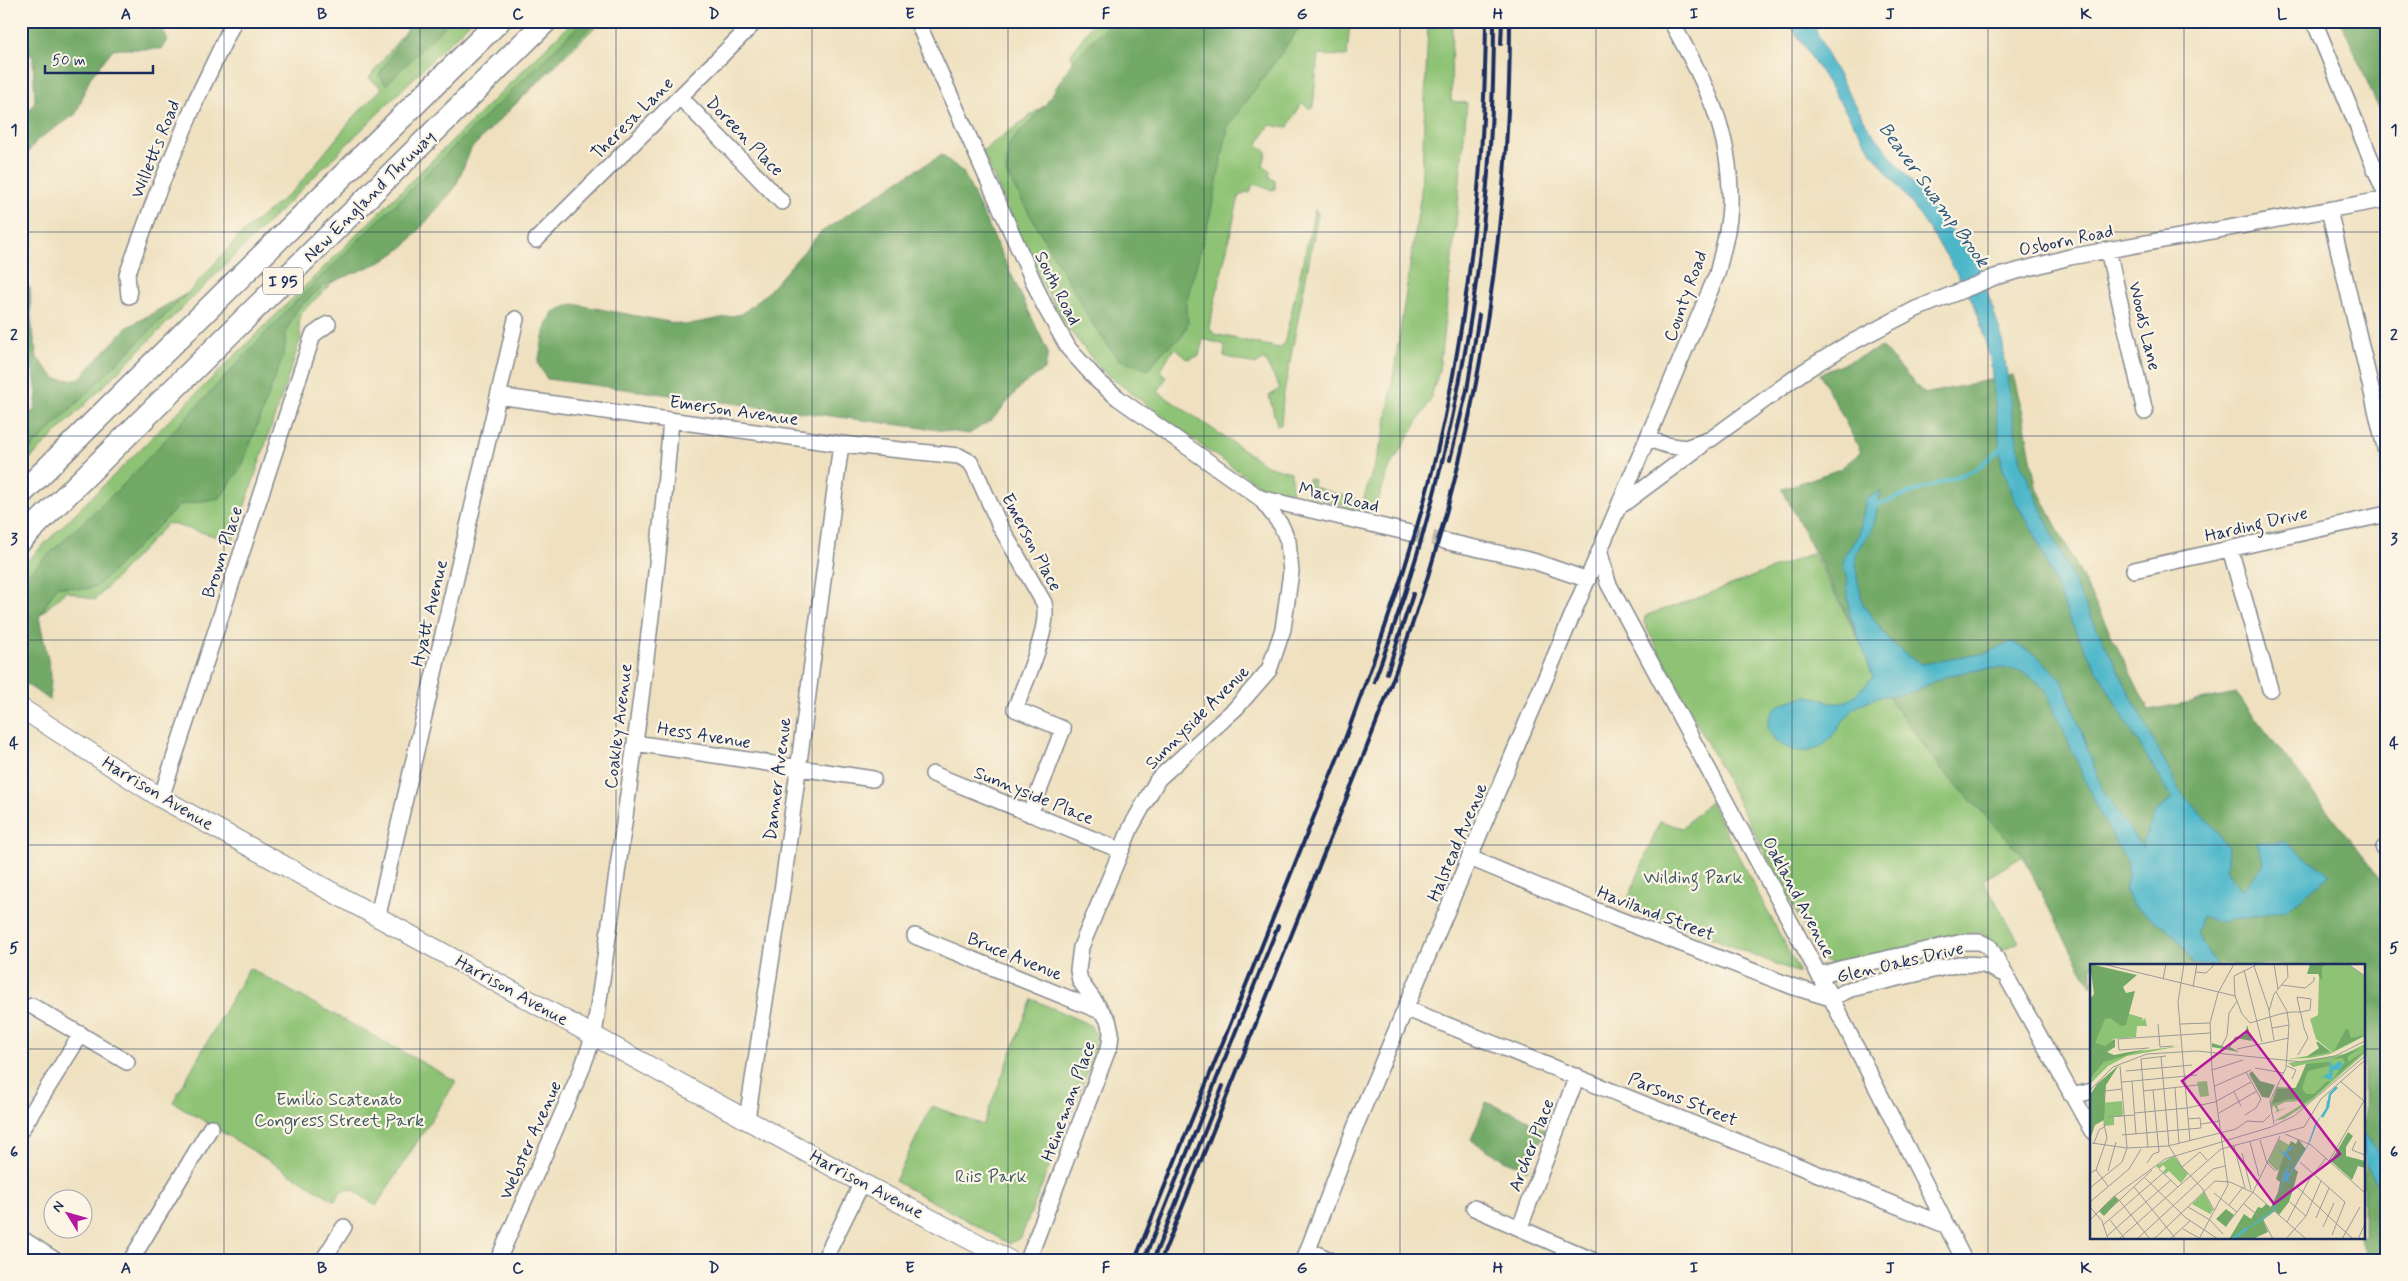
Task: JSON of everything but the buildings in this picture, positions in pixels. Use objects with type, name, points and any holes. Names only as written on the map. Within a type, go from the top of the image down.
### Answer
[{"type":"highway","name":"New England Thruway","points":[[21,494],[499,21]]},
{"type":"highway","name":"New England Thruway","points":[[21,540],[546,21]]},
{"type":"main road","name":"Harrison Avenue","points":[[21,708],[161,798],[378,915],[862,1183],[1009,1260]]},
{"type":"street","name":"Willetts Road","points":[[129,296],[127,275],[156,196],[197,98],[234,21]]},
{"type":"street","name":"Theresa Lane","points":[[536,240],[756,21]]},
{"type":"street","name":"South Road","points":[[917,21],[1030,277],[1069,349],[1099,382],[1118,398],[1260,498]]},
{"type":"street","points":[[2314,21],[2387,198]]},
{"type":"street","name":"County Road","points":[[1648,439],[1717,274],[1727,231],[1730,197],[1728,163],[1721,124],[1707,89],[1672,22]]},
{"type":"street","name":"Doreen Place","points":[[680,97],[782,202]]},
{"type":"street","name":"Osborn Road","points":[[1648,439],[1666,446],[1685,448],[1711,439],[1802,372],[1845,346],[1959,290],[1995,277],[2048,261],[2387,198]]},
{"type":"street","points":[[2329,210],[2387,456]]},
{"type":"street","name":"Woods Lane","points":[[2108,250],[2145,412]]},
{"type":"street","name":"Hyatt Avenue","points":[[378,915],[516,319]]},
{"type":"street","name":"Brown Place","points":[[161,798],[313,335],[328,324]]},
{"type":"street","name":"Emerson Avenue","points":[[498,396],[841,444],[950,455],[966,459]]},
{"type":"street","name":"Coakley Avenue","points":[[594,1035],[635,743],[664,503],[671,420]]},
{"type":"street","name":"Halstead Avenue","points":[[1306,1255],[1356,1125],[1648,439]]},
{"type":"street","points":[[1618,508],[1711,439]]},
{"type":"street","name":"Danner Avenue","points":[[747,1119],[782,884],[841,444]]},
{"type":"street","name":"Emerson Place","points":[[966,459],[974,468],[1000,526],[1044,603],[1046,611],[1034,659],[1015,709],[1063,729],[1030,814]]},
{"type":"street","name":"Macy Road","points":[[1260,498],[1410,533]]},
{"type":"street","name":"Sunnyside Avenue","points":[[1102,1011],[1080,980],[1079,959],[1081,947],[1131,827],[1158,779],[1236,708],[1269,670],[1287,608],[1291,581],[1290,555],[1281,525],[1260,498]]},
{"type":"street","name":"Harding Drive","points":[[2134,570],[2387,514]]},
{"type":"street","points":[[1444,540],[1533,561],[1588,580]]},
{"type":"street","points":[[2230,549],[2270,689]]},
{"type":"street","name":"Oakland Avenue","points":[[1600,553],[1608,582],[1831,998],[1964,1260]]},
{"type":"street","name":"Hess Avenue","points":[[635,743],[796,769],[873,779]]},
{"type":"street","name":"Sunnyside Place","points":[[933,774],[1120,850]]},
{"type":"street","name":"Haviland Street","points":[[1470,858],[1596,910],[1794,987],[1831,998]]},
{"type":"street","name":"Bruce Avenue","points":[[915,936],[1102,1011]]},
{"type":"street","name":"Glen Oaks Drive","points":[[1819,976],[1844,968],[1971,942],[1980,942],[1990,948],[2006,975]]},
{"type":"street","name":"Glen Oaks Drive","points":[[1831,998],[1851,990],[1959,964],[1984,965],[2006,975]]},
{"type":"street","points":[[2006,975],[2090,1128]]},
{"type":"street","points":[[32,1006],[127,1062]]},
{"type":"street","name":"Parsons Street","points":[[1407,1009],[1945,1225]]},
{"type":"street","name":"Heineman Place","points":[[1028,1260],[1108,1051],[1111,1032],[1102,1011]]},
{"type":"street","points":[[21,1130],[81,1034]]},
{"type":"street","name":"Webster Avenue","points":[[498,1260],[581,1071],[594,1035]]},
{"type":"street","name":"Archer Place","points":[[1520,1227],[1577,1076]]},
{"type":"street","points":[[2072,1096],[2090,1092]]},
{"type":"street","points":[[131,1260],[211,1128]]},
{"type":"street","points":[[824,1260],[862,1183]]},
{"type":"street","points":[[1474,1208],[1592,1260]]},
{"type":"street","points":[[324,1260],[344,1227]]},
{"type":"street","points":[[21,1238],[55,1260]]},
{"type":"street","points":[[1306,1255],[1330,1260]]},
{"type":"green space","points":[[21,21],[159,21],[168,40],[161,49],[113,49],[90,78],[76,114],[37,140],[21,162],[21,126],[35,101],[33,57],[21,46]]},
{"type":"green space","points":[[412,21],[450,21],[386,85],[379,75]]},
{"type":"green space","points":[[413,21],[471,21],[21,468],[21,458],[188,293],[244,231],[296,188],[352,119],[382,88],[369,78]]},
{"type":"green space","points":[[573,21],[601,21],[300,314],[301,338],[233,541],[168,523],[95,600],[66,591],[21,633],[21,567]]},
{"type":"green space","points":[[583,21],[596,21],[471,149],[455,188],[405,246],[383,261],[323,286],[298,308],[287,329],[284,353],[242,466],[220,498],[180,505],[96,587],[82,589],[57,586],[39,617],[51,674],[50,700],[21,681],[21,580],[123,485],[289,308]]},
{"type":"green space","points":[[1094,21],[1367,21],[1350,22],[1347,56],[1318,55],[1313,108],[1309,108],[1302,103],[1287,128],[1270,125],[1257,145],[1267,152],[1263,164],[1270,171],[1269,177],[1275,181],[1275,189],[1272,190],[1253,184],[1250,193],[1246,192],[1239,196],[1209,327],[1214,334],[1279,348],[1284,344],[1315,209],[1318,214],[1283,398],[1281,425],[1277,425],[1269,396],[1280,388],[1264,359],[1256,365],[1224,356],[1225,345],[1203,339],[1199,356],[1187,359],[1175,347],[1160,370],[1166,378],[1158,392],[1266,465],[1291,472],[1292,491],[1288,495],[1277,494],[1259,485],[1206,449],[1102,371],[1067,327],[1034,270],[982,151],[1082,78],[1071,54]]},
{"type":"green space","points":[[1112,21],[1304,21],[1228,127],[1211,211],[1186,303],[1188,323],[1182,337],[1166,348],[1148,370],[1118,359],[1095,328],[1006,173],[1009,144],[1046,104],[1074,59]]},
{"type":"green space","points":[[1389,21],[1462,21],[1452,22],[1451,101],[1467,103],[1456,225],[1439,371],[1429,403],[1390,467],[1374,511],[1344,509],[1343,505],[1309,497],[1308,478],[1314,480],[1313,487],[1363,501],[1385,431],[1421,193],[1428,27],[1389,23]]},
{"type":"green space","points":[[2341,21],[2387,21],[2387,128]]},
{"type":"green space","points":[[942,155],[963,172],[1048,352],[1045,369],[1021,386],[993,419],[969,434],[547,379],[538,364],[544,332],[553,312],[573,304],[685,325],[742,314],[767,293],[820,233],[901,179]]},
{"type":"green space","points":[[21,284],[30,288],[31,319],[37,358],[56,379],[78,380],[126,328],[188,293],[21,458],[21,422],[35,409],[37,393],[34,374],[21,341]]},
{"type":"green space","points":[[1882,347],[1924,394],[2013,375],[2023,414],[2036,486],[2149,710],[2236,693],[2387,887],[2387,1260],[2370,1260],[2359,1238],[2366,1238],[2366,964],[2090,964],[2090,984],[2060,931],[2023,856],[1941,768],[1892,702],[1782,489],[1840,469],[1861,452],[1820,374]]},
{"type":"green space","points":[[1813,553],[1892,702],[1941,768],[2023,856],[1983,880],[2019,942],[2002,950],[1980,932],[1833,965],[1821,959],[1815,948],[1644,623],[1645,617],[1650,614],[1690,601]]},
{"type":"green space","name":"Wilding Park","points":[[1710,802],[1799,973],[1626,904],[1660,821],[1682,828]]},
{"type":"green space","name":"Emilio Scatenato Congress Street Park","points":[[249,968],[456,1081],[376,1206],[352,1189],[341,1191],[335,1201],[173,1102]]},
{"type":"green space","name":"Riis Park","points":[[1032,999],[1090,1025],[1096,1035],[1097,1048],[1021,1237],[1010,1244],[895,1181],[932,1106],[983,1125]]},
{"type":"green space","points":[[1486,1102],[1519,1115],[1545,1130],[1528,1170],[1504,1160],[1471,1140]]},
{"type":"water","points":[[1788,21],[1812,21],[1828,57],[1869,128],[1932,208],[1977,259],[2002,338],[2012,414],[2022,466],[2077,589],[2167,767],[2182,794],[2211,824],[2228,848],[2226,871],[2242,891],[2264,864],[2257,842],[2285,842],[2330,875],[2286,910],[2220,922],[2202,916],[2196,933],[2215,964],[2193,964],[2175,936],[2133,905],[2125,891],[2128,864],[2098,810],[2045,689],[2023,672],[2007,668],[1965,672],[1939,679],[1912,692],[1883,696],[1864,702],[1852,711],[1824,744],[1809,751],[1799,751],[1781,745],[1770,732],[1768,724],[1770,715],[1781,704],[1808,696],[1831,703],[1845,702],[1873,677],[1849,612],[1847,580],[1843,564],[1846,553],[1859,534],[1866,499],[1881,491],[1873,528],[1856,554],[1857,577],[1863,605],[1890,641],[1906,655],[1922,664],[1986,653],[2012,642],[2037,656],[2062,679],[2104,793],[2142,847],[2156,814],[2160,808],[2172,799],[2119,710],[2070,621],[2036,537],[2015,501],[2002,466],[1990,358],[1975,306],[1951,263],[1914,207],[1873,154]]},
{"type":"water","points":[[2366,1136],[2387,1165],[2387,1208],[2371,1171],[2366,1166]]},
{"type":"waterway","name":"Beaver Swamp Brook","points":[[1874,506],[1975,470],[2004,446]]},
{"type":"tunnel","points":[[1410,533],[1444,541]]},
{"type":"railway","points":[[1135,1260],[1342,747],[1390,613],[1418,523],[1442,432],[1466,295],[1481,159],[1486,21]]},
{"type":"railway","points":[[1374,682],[1402,602],[1426,521],[1447,439],[1464,357],[1477,274],[1486,190],[1492,106],[1494,21]]},
{"type":"railway","points":[[1501,44],[1502,21]]},
{"type":"railway","points":[[1161,1260],[1382,709],[1411,629],[1436,549],[1469,419],[1492,288],[1505,155],[1510,21]]},
{"type":"railway","points":[[1450,460],[1467,390],[1479,315]]},
{"type":"railway","points":[[1387,673],[1413,594]]},
{"type":"railway","points":[[1144,1260],[1278,926]]},
{"type":"railway","points":[[1153,1260],[1223,1086]]}]
